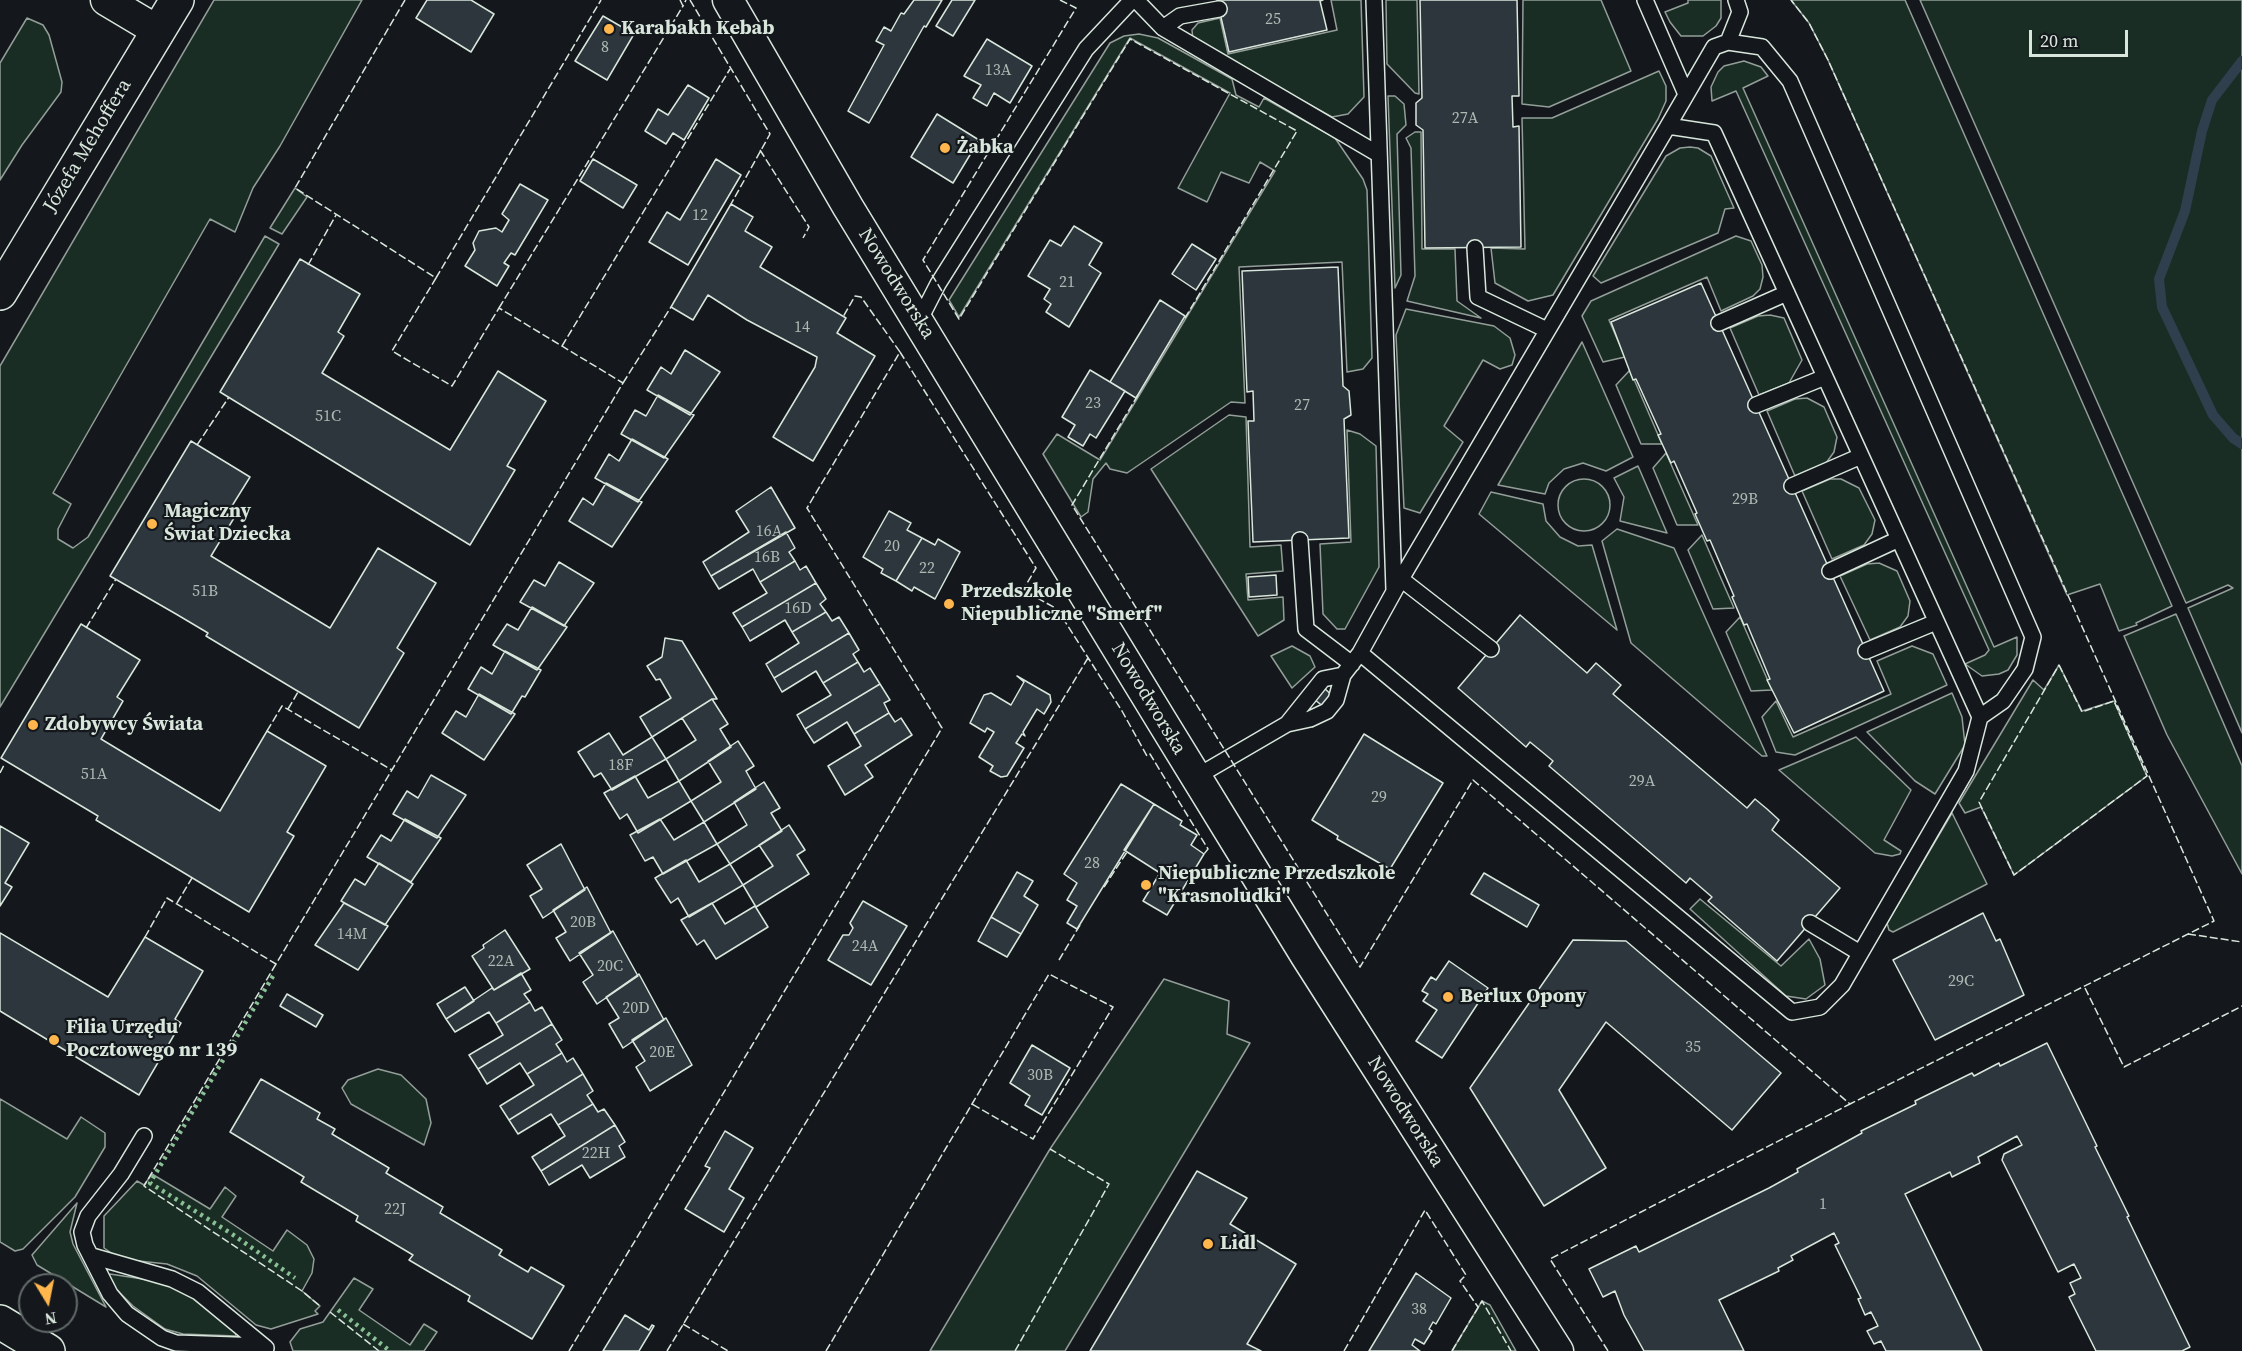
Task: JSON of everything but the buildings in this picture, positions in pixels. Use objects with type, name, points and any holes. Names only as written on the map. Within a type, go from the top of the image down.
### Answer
[{"type":"street","points":[[106,0],[158,31]]},
{"type":"street","name":"Józefa Mehoffera","points":[[0,293],[177,0]]},
{"type":"street","name":"Nowodworska","points":[[728,0],[848,207],[1196,777],[1557,1351]]},
{"type":"street","points":[[0,1322],[48,1351]]},
{"type":"lane","points":[[919,321],[938,284],[1086,49],[1132,0]]},
{"type":"lane","points":[[1136,0],[1163,28],[1378,154]]},
{"type":"lane","points":[[1374,0],[1378,154],[1397,584]]},
{"type":"lane","points":[[1645,0],[1685,92]]},
{"type":"lane","points":[[1728,42],[1740,12],[1736,0]]},
{"type":"lane","points":[[1163,28],[1180,16],[1219,9]]},
{"type":"lane","points":[[1196,777],[1287,724],[1310,719],[1327,711],[1336,699],[1351,664],[1668,126],[1685,92],[1714,47],[1728,42],[1762,47],[1790,81],[2033,637],[2025,669],[2003,701],[1980,717]]},
{"type":"lane","points":[[1300,540],[1306,629],[1792,1012],[1820,1007],[1842,985],[1966,771],[1980,717],[1714,133],[1668,126]]},
{"type":"lane","points":[[1475,248],[1478,297],[1547,330]]},
{"type":"lane","points":[[1719,323],[1787,293]]},
{"type":"lane","points":[[1756,405],[1825,377]]},
{"type":"lane","points":[[1792,486],[1861,456]]},
{"type":"lane","points":[[1830,571],[1899,539]]},
{"type":"lane","points":[[1397,584],[1491,649]]},
{"type":"lane","points":[[1866,651],[1936,622]]},
{"type":"lane","points":[[1287,724],[1323,679],[1351,664]]},
{"type":"lane","points":[[1810,923],[1860,953]]},
{"type":"lane","points":[[144,1136],[121,1174],[88,1216],[82,1232],[85,1245],[110,1294],[127,1314],[162,1338],[176,1343],[266,1348]]},
{"type":"lane","points":[[92,1256],[172,1279],[198,1292],[266,1348]]},
{"type":"green space","points":[[214,0],[362,0],[280,146],[253,188],[235,232],[210,219],[53,493],[71,504],[58,529],[58,539],[73,548],[88,537],[265,236],[279,244],[0,707],[0,366]]},
{"type":"green space","points":[[1331,0],[1361,0],[1364,97],[1348,114],[1332,117],[1193,40],[1192,30],[1198,23],[1220,18],[1228,54],[1337,30]]},
{"type":"green space","points":[[1386,0],[1417,0],[1419,94],[1415,93],[1387,64]]},
{"type":"green space","points":[[1523,0],[1601,0],[1631,71],[1549,107],[1522,104]]},
{"type":"green space","points":[[1688,0],[1721,0],[1721,18],[1716,26],[1703,36],[1681,36],[1665,12],[1688,3]]},
{"type":"green space","points":[[1791,0],[1905,0],[2172,606],[2136,623],[2137,625],[2119,631],[2100,584],[2067,595],[1828,60],[1809,23]]},
{"type":"green space","points":[[1920,0],[2242,0],[2242,733],[2188,608],[2233,588],[2228,585],[2186,603]]},
{"type":"green space","points":[[27,18],[43,25],[49,35],[62,82],[61,92],[22,145],[0,180],[0,63]]},
{"type":"green space","points":[[1139,34],[1158,38],[1232,79],[1236,95],[1259,107],[1264,98],[1335,138],[1363,179],[1367,190],[1372,358],[1363,369],[1347,372],[1342,262],[1239,267],[1245,403],[1231,402],[1127,473],[1110,469],[1106,463],[1093,479],[1088,512],[1081,517],[1043,454],[1057,434],[1100,460],[1275,171],[1260,162],[1249,183],[1221,172],[1207,202],[1178,188],[1230,93],[1130,38],[959,317],[949,300],[1110,43],[1124,36]]},
{"type":"green space","points":[[1744,61],[1761,67],[1768,76],[1743,88],[1994,647],[2017,637],[2017,655],[2008,670],[1999,674],[1982,676],[1965,664],[1985,655],[1989,650],[1736,91],[1712,101],[1711,87],[1718,72],[1724,66]]},
{"type":"green space","points":[[1659,71],[1666,86],[1666,101],[1658,119],[1553,295],[1528,301],[1495,283],[1491,248],[1525,249],[1522,118],[1552,118]]},
{"type":"green space","points":[[1388,96],[1395,96],[1404,104],[1406,125],[1397,134],[1401,275],[1395,288]]},
{"type":"green space","points":[[1415,132],[1421,132],[1422,249],[1455,249],[1457,301],[1481,318],[1407,301],[1415,276],[1411,148],[1406,138]]},
{"type":"green space","points":[[1680,148],[1698,148],[1711,156],[1734,208],[1725,209],[1718,233],[1601,283],[1593,276],[1666,156]]},
{"type":"green space","points":[[295,188],[307,197],[282,234],[270,228]]},
{"type":"green space","points":[[1736,236],[1751,241],[1762,265],[1763,277],[1760,289],[1753,296],[1721,311],[1707,277],[1609,320],[1625,357],[1603,362],[1582,316],[1591,301]]},
{"type":"green space","points":[[1406,309],[1494,326],[1510,338],[1515,355],[1512,365],[1500,369],[1483,360],[1444,426],[1463,442],[1420,513],[1404,508],[1396,335]]},
{"type":"green space","points":[[1770,315],[1784,318],[1802,360],[1789,383],[1759,395],[1730,328],[1758,316]]},
{"type":"green space","points":[[1582,342],[1633,457],[1606,471],[1583,463],[1564,469],[1549,483],[1545,494],[1498,485]]},
{"type":"green space","points":[[1630,370],[1662,444],[1641,444],[1616,385]]},
{"type":"green space","points":[[1807,398],[1824,407],[1837,437],[1834,452],[1826,463],[1795,476],[1767,411],[1795,399]]},
{"type":"green space","points":[[1229,415],[1246,417],[1250,547],[1281,545],[1283,571],[1246,574],[1248,600],[1283,597],[1284,620],[1258,636],[1151,469]]},
{"type":"green space","points":[[1347,430],[1360,434],[1376,446],[1379,567],[1345,629],[1337,629],[1323,614],[1320,544],[1351,542]]},
{"type":"green space","points":[[1666,453],[1698,525],[1677,525],[1653,468]]},
{"type":"green space","points":[[1638,466],[1667,533],[1620,521],[1624,497],[1614,478]]},
{"type":"green space","points":[[1584,479],[1594,481],[1602,487],[1608,495],[1610,505],[1608,515],[1602,523],[1594,529],[1584,531],[1574,529],[1566,523],[1560,515],[1558,505],[1560,495],[1566,487],[1574,481]]},
{"type":"green space","points":[[1830,479],[1841,479],[1859,488],[1875,520],[1872,534],[1864,545],[1832,559],[1802,491]]},
{"type":"green space","points":[[1491,492],[1543,504],[1546,521],[1560,537],[1578,546],[1592,545],[1617,630],[1479,514]]},
{"type":"green space","points":[[1617,529],[1674,548],[1767,756],[1762,756],[1631,643],[1602,541]]},
{"type":"green space","points":[[1702,535],[1734,608],[1713,609],[1688,550]]},
{"type":"green space","points":[[1879,563],[1897,571],[1910,601],[1908,616],[1900,627],[1870,640],[1840,576],[1867,564]]},
{"type":"green space","points":[[2176,614],[2242,766],[2242,874],[2167,735],[2124,636]]},
{"type":"green space","points":[[1740,617],[1772,690],[1751,691],[1726,632]]},
{"type":"green space","points":[[1292,646],[1310,656],[1315,667],[1292,688],[1271,656]]},
{"type":"green space","points":[[1912,646],[1933,654],[1947,685],[1795,755],[1776,752],[1762,717],[1776,701],[1793,737],[1891,694],[1877,661]]},
{"type":"green space","points":[[2059,665],[2082,711],[2114,701],[2147,776],[2014,875],[1981,807],[1965,813],[1959,803],[2033,680],[2044,690]]},
{"type":"green space","points":[[1952,693],[1962,717],[1965,745],[1935,794],[1915,781],[1867,732]]},
{"type":"green space","points":[[1856,737],[1911,790],[1884,840],[1901,851],[1900,854],[1892,856],[1875,853],[1779,770]]},
{"type":"green space","points":[[1952,813],[1987,884],[1893,932],[1889,930],[1887,923]]},
{"type":"green space","points":[[1700,899],[1781,966],[1809,939],[1820,959],[1825,985],[1806,999],[1786,996],[1690,909]]},
{"type":"green space","points":[[1164,979],[1229,1001],[1227,1034],[1250,1043],[1065,1351],[930,1351],[1050,1149]]},
{"type":"green space","points":[[378,1069],[401,1075],[426,1099],[431,1123],[424,1145],[351,1104],[342,1088],[348,1080]]},
{"type":"green space","points":[[0,1099],[67,1139],[81,1117],[105,1133],[105,1147],[75,1197],[23,1249],[15,1251],[0,1242]]},
{"type":"green space","points":[[152,1174],[210,1209],[225,1187],[236,1196],[222,1217],[273,1251],[287,1230],[307,1245],[314,1259],[312,1273],[302,1291],[320,1306],[315,1311],[318,1314],[271,1329],[256,1325],[197,1276],[167,1264],[120,1259],[104,1248],[104,1216],[137,1181],[144,1185]]},
{"type":"green space","points":[[77,1203],[70,1232],[73,1244],[106,1307],[78,1290],[78,1273],[50,1273],[37,1265],[32,1255]]},
{"type":"green space","points":[[110,1274],[162,1282],[180,1288],[235,1329],[236,1336],[183,1334],[165,1329],[133,1306],[111,1284],[108,1278]]},
{"type":"green space","points":[[354,1278],[373,1289],[359,1310],[410,1345],[424,1324],[437,1332],[424,1351],[293,1351],[290,1342],[300,1329],[323,1322]]},
{"type":"green space","points":[[1482,1301],[1490,1305],[1516,1351],[1452,1351]]},
{"type":"waterway","points":[[2242,61],[2212,100],[2202,131],[2185,211],[2159,279],[2162,307],[2213,415],[2233,438],[2242,444]]},
{"type":"hedge","points":[[273,976],[150,1183],[232,1234],[295,1278]]},
{"type":"hedge","points":[[338,1310],[390,1351]]},
{"type":"fence","points":[[405,0],[295,188],[436,278],[601,0]]},
{"type":"fence","points":[[680,0],[683,6],[686,0]]},
{"type":"fence","points":[[690,0],[770,134],[731,204]]},
{"type":"fence","points":[[1060,0],[1076,8],[923,260],[959,319],[1130,39],[1297,131],[1185,318]]},
{"type":"fence","points":[[1138,395],[1072,505],[1360,967],[1473,780],[1850,1104],[2214,921],[1828,60],[1809,23],[1791,0]]},
{"type":"fence","points":[[499,308],[683,6]]},
{"type":"fence","points":[[562,346],[730,69]]},
{"type":"fence","points":[[760,150],[809,227],[803,238]]},
{"type":"fence","points":[[308,265],[336,215]]},
{"type":"fence","points":[[145,937],[167,898],[276,964],[623,383],[499,308],[452,386],[392,351],[436,278]]},
{"type":"fence","points":[[569,1351],[942,728],[807,508],[900,352],[861,297],[855,296],[843,317]]},
{"type":"fence","points":[[623,383],[671,307]]},
{"type":"fence","points":[[900,352],[1036,568],[1023,590],[1057,609],[1122,711],[1147,756],[1150,754],[1208,849],[1204,854]]},
{"type":"fence","points":[[197,445],[229,397]]},
{"type":"fence","points":[[86,628],[116,579]]},
{"type":"fence","points":[[667,1351],[1088,658]]},
{"type":"fence","points":[[2059,665],[2082,712],[2114,701],[2147,776],[2014,875],[1979,802],[2059,665]]},
{"type":"fence","points":[[288,709],[298,692]]},
{"type":"fence","points":[[267,731],[282,706],[392,770]]},
{"type":"fence","points":[[0,773],[4,765]]},
{"type":"fence","points":[[1104,887],[1127,852]]},
{"type":"fence","points":[[177,903],[192,878]]},
{"type":"fence","points":[[1059,960],[1080,925]]},
{"type":"fence","points":[[2188,934],[2242,942]]},
{"type":"fence","points":[[276,964],[144,1186],[302,1291],[320,1306]]},
{"type":"fence","points":[[826,1351],[972,1104],[1049,974],[1113,1007],[1033,1139],[972,1104]]},
{"type":"fence","points":[[2085,988],[2124,1067],[2242,1006]]},
{"type":"fence","points":[[1608,1351],[1550,1259],[1850,1104]]},
{"type":"fence","points":[[1015,1351],[1109,1184],[1050,1149]]},
{"type":"fence","points":[[1344,1351],[1425,1210],[1466,1275],[1460,1281],[1478,1307]]},
{"type":"fence","points":[[1452,1351],[1482,1301],[1511,1351]]},
{"type":"fence","points":[[330,1312],[379,1351]]},
{"type":"fence","points":[[683,1324],[728,1351]]},
{"type":"place","name":"Karabakh Kebab","points":[[609,29]]},
{"type":"place","name":"Żabka","points":[[945,148]]},
{"type":"place","name":"Magiczny Świat Dziecka","points":[[152,524]]},
{"type":"place","name":"Przedszkole Niepubliczne \"Smerf\"","points":[[949,604]]},
{"type":"place","name":"Zdobywcy Świata","points":[[33,725]]},
{"type":"place","name":"Niepubliczne Przedszkole \"Krasnoludki\"","points":[[1146,885]]},
{"type":"place","name":"Berlux Opony","points":[[1448,997]]},
{"type":"place","name":"Filia Urzędu Pocztowego nr 139","points":[[54,1040]]},
{"type":"place","name":"Lidl","points":[[1208,1244]]}]
